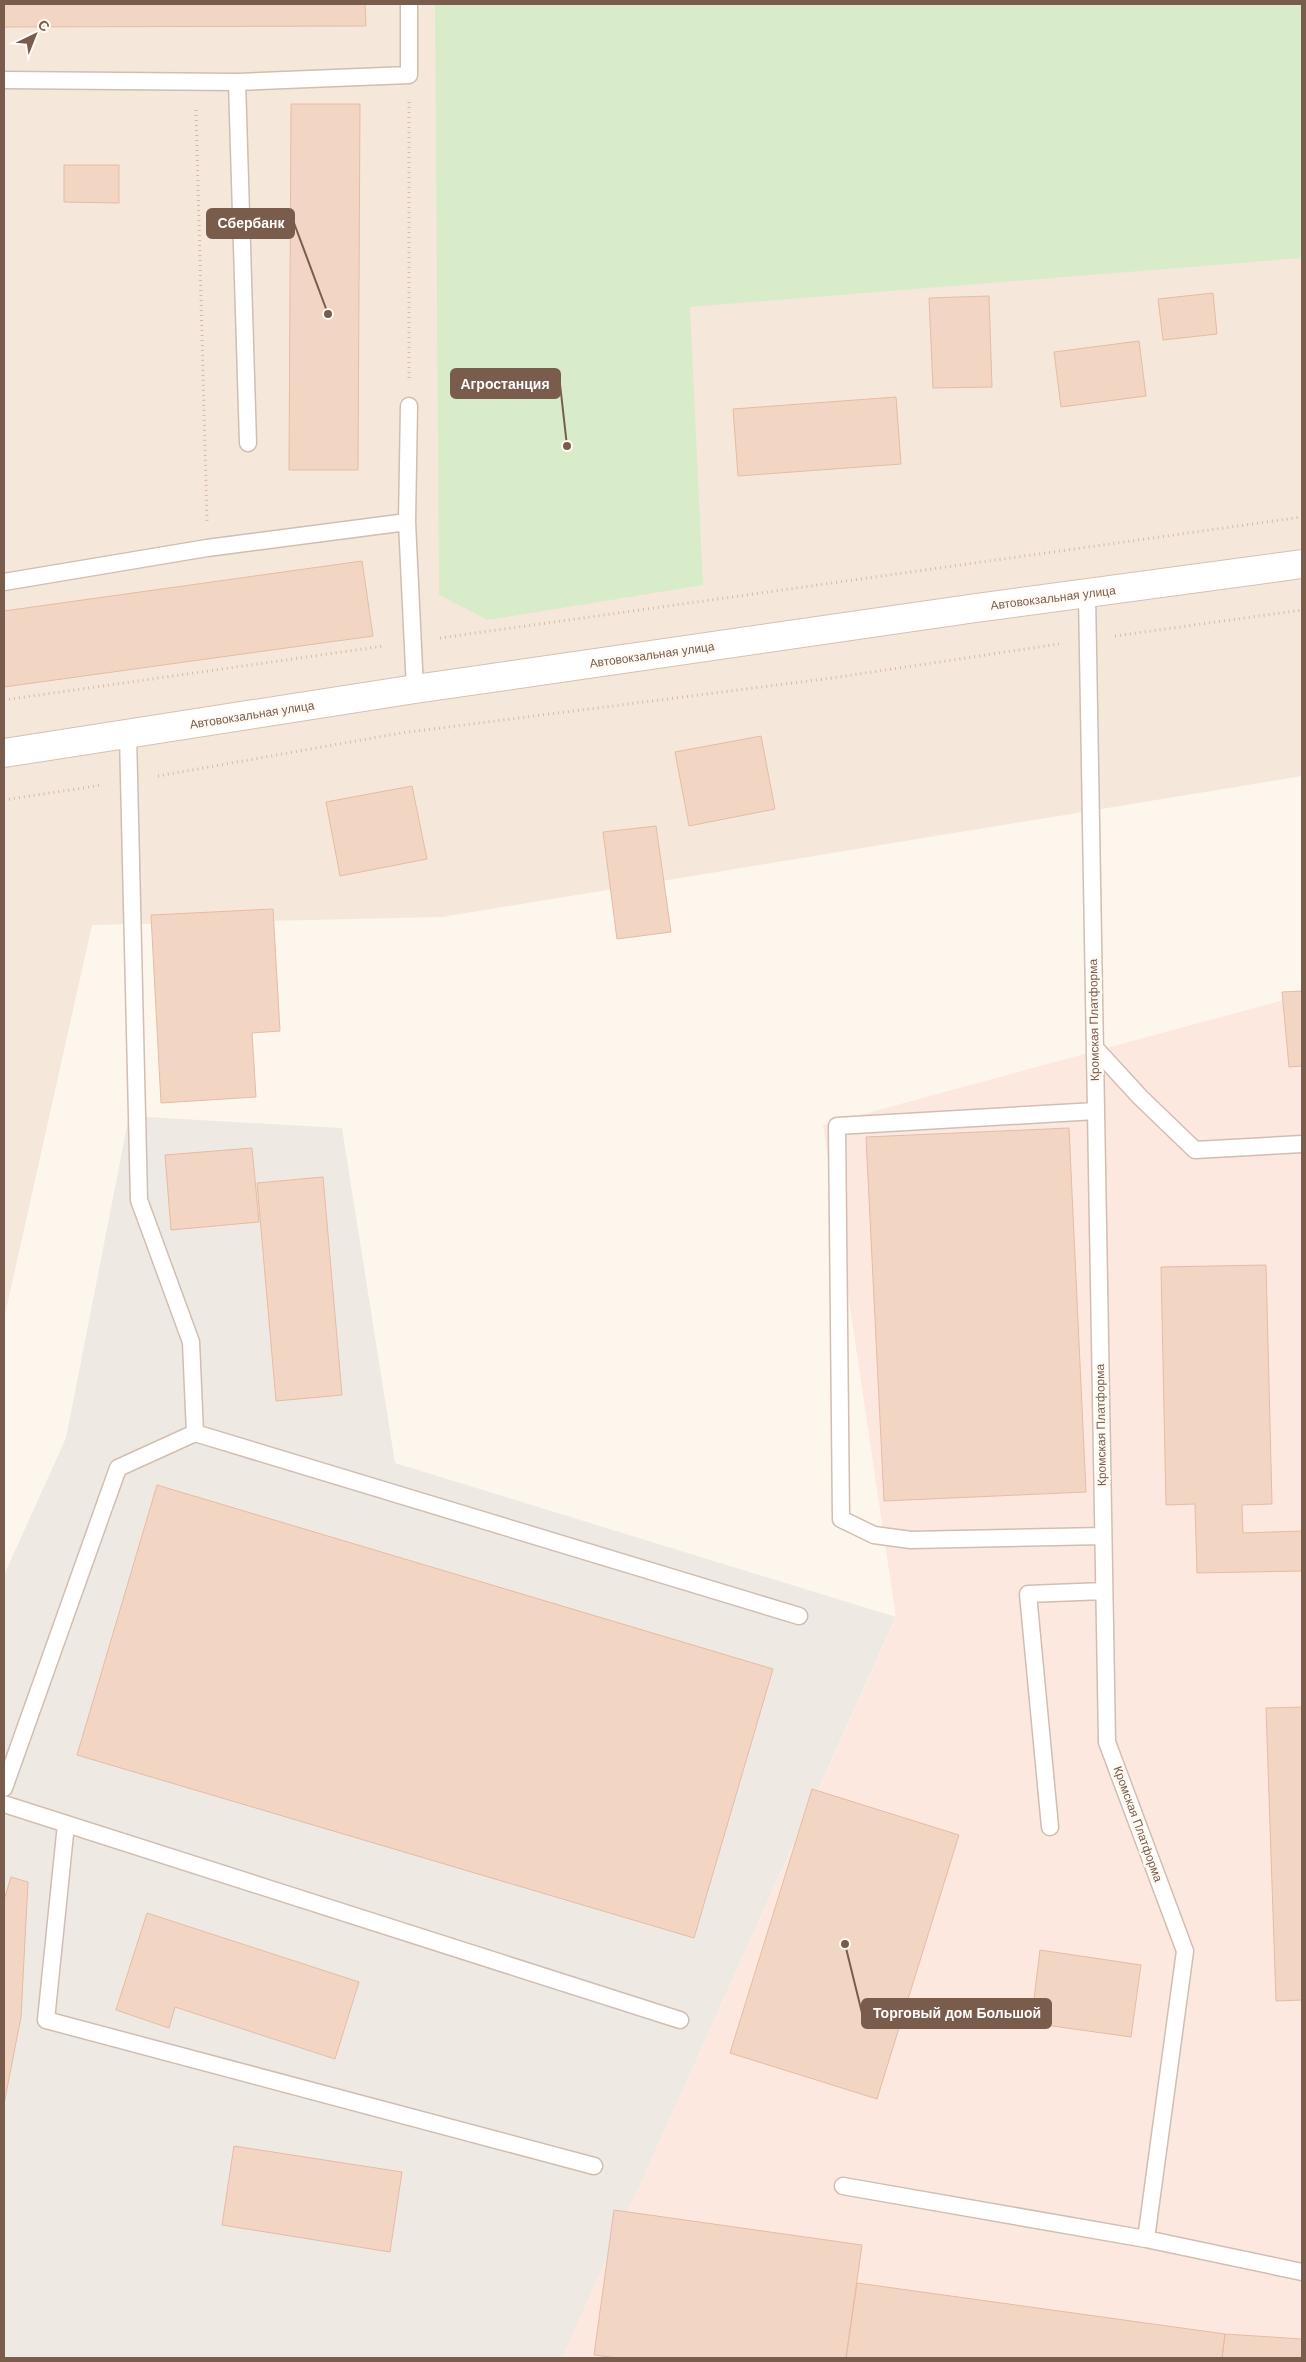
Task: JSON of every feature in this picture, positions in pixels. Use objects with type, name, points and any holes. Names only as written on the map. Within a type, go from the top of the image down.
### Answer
[{"type":"street","name":"Автовокзальная улица","points":[[4,753],[415,689],[1302,564]]},
{"type":"lane","points":[[4,80],[238,82],[409,74],[409,4]]},
{"type":"lane","points":[[238,82],[248,443]]},
{"type":"lane","points":[[409,406],[407,522],[415,689]]},
{"type":"lane","points":[[4,582],[207,548],[407,522]]},
{"type":"lane","name":"Кромская Платформа","points":[[1087,594],[1107,1742],[1185,1951],[1146,2239]]},
{"type":"lane","points":[[128,735],[139,1200],[191,1342],[195,1433]]},
{"type":"lane","points":[[1095,1048],[1140,1097],[1194,1150],[1302,1144]]},
{"type":"lane","points":[[1096,1111],[837,1126],[841,1519],[874,1535],[911,1540],[1103,1536]]},
{"type":"lane","points":[[4,1788],[118,1468],[195,1433],[799,1616]]},
{"type":"lane","points":[[1050,1828],[1028,1594],[1104,1591]]},
{"type":"lane","points":[[4,1804],[680,2020]]},
{"type":"lane","points":[[66,1824],[46,2020],[594,2166]]},
{"type":"lane","points":[[843,2186],[1146,2239],[1302,2272]]},
{"type":"path","points":[[409,74],[409,406]]},
{"type":"path","points":[[196,82],[207,548]]},
{"type":"path","points":[[4,700],[1302,517]]},
{"type":"path","points":[[4,800],[129,781],[401,733],[832,678],[1302,610]]},
{"type":"shaded area","points":[[4,4],[1302,4],[1302,776],[442,917],[92,925],[4,1319]]},
{"type":"shaded area","points":[[1302,995],[1302,2358],[562,2358],[896,1618],[823,1125]]},
{"type":"shaded area","points":[[129,1116],[342,1128],[395,1463],[896,1617],[562,2358],[4,2358],[4,1575],[66,1438]]},
{"type":"green space","points":[[435,4],[1302,4],[1302,258],[690,307],[703,585],[488,620],[439,595]]},
{"type":"building","points":[[4,4],[365,4],[366,26],[4,27]]},
{"type":"building","points":[[291,104],[360,104],[358,470],[289,470]]},
{"type":"building","points":[[64,165],[119,165],[119,203],[64,202]]},
{"type":"building","points":[[1213,293],[1217,334],[1163,340],[1158,299]]},
{"type":"building","points":[[989,296],[992,387],[933,388],[929,298]]},
{"type":"building","points":[[1139,341],[1146,396],[1061,407],[1054,352]]},
{"type":"building","points":[[896,397],[901,464],[738,476],[733,409]]},
{"type":"building","points":[[362,561],[373,636],[4,687],[4,611]]},
{"type":"building","points":[[761,736],[775,809],[689,826],[675,752]]},
{"type":"building","points":[[412,786],[427,859],[340,876],[326,802]]},
{"type":"building","points":[[656,826],[671,932],[617,939],[603,832]]},
{"type":"building","points":[[273,909],[280,1031],[252,1033],[256,1097],[161,1103],[151,915]]},
{"type":"building","points":[[1302,991],[1302,1066],[1289,1067],[1282,992]]},
{"type":"building","points":[[1069,1128],[1086,1492],[884,1501],[866,1137]]},
{"type":"building","points":[[252,1148],[259,1222],[171,1230],[165,1155]]},
{"type":"building","points":[[323,1177],[342,1395],[276,1401],[257,1183]]},
{"type":"building","points":[[1266,1265],[1272,1504],[1242,1505],[1243,1533],[1302,1531],[1302,1571],[1197,1573],[1195,1504],[1166,1505],[1161,1267]]},
{"type":"building","points":[[157,1485],[773,1669],[694,1938],[77,1755]]},
{"type":"building","points":[[1302,1707],[1302,2000],[1276,2001],[1266,1708]]},
{"type":"building","points":[[812,1789],[959,1835],[877,2099],[730,2053]]},
{"type":"building","points":[[11,1877],[28,1882],[21,2017],[4,2104],[4,1900]]},
{"type":"building","points":[[147,1913],[359,1982],[335,2059],[175,2007],[169,2028],[116,2010]]},
{"type":"building","points":[[1040,1950],[1141,1965],[1131,2037],[1031,2023]]},
{"type":"building","points":[[234,2146],[402,2172],[390,2252],[222,2225]]},
{"type":"building","points":[[614,2210],[862,2245],[846,2358],[618,2358],[594,2355]]},
{"type":"building","points":[[857,2283],[1225,2334],[1222,2358],[846,2358]]},
{"type":"building","points":[[1225,2334],[1302,2339],[1302,2358],[1222,2358]]},
{"type":"place","name":"Сбербанк","points":[[328,314]]},
{"type":"place","name":"Агростанция","points":[[567,446]]},
{"type":"place","name":"Торговый дом Большой","points":[[845,1944]]}]
